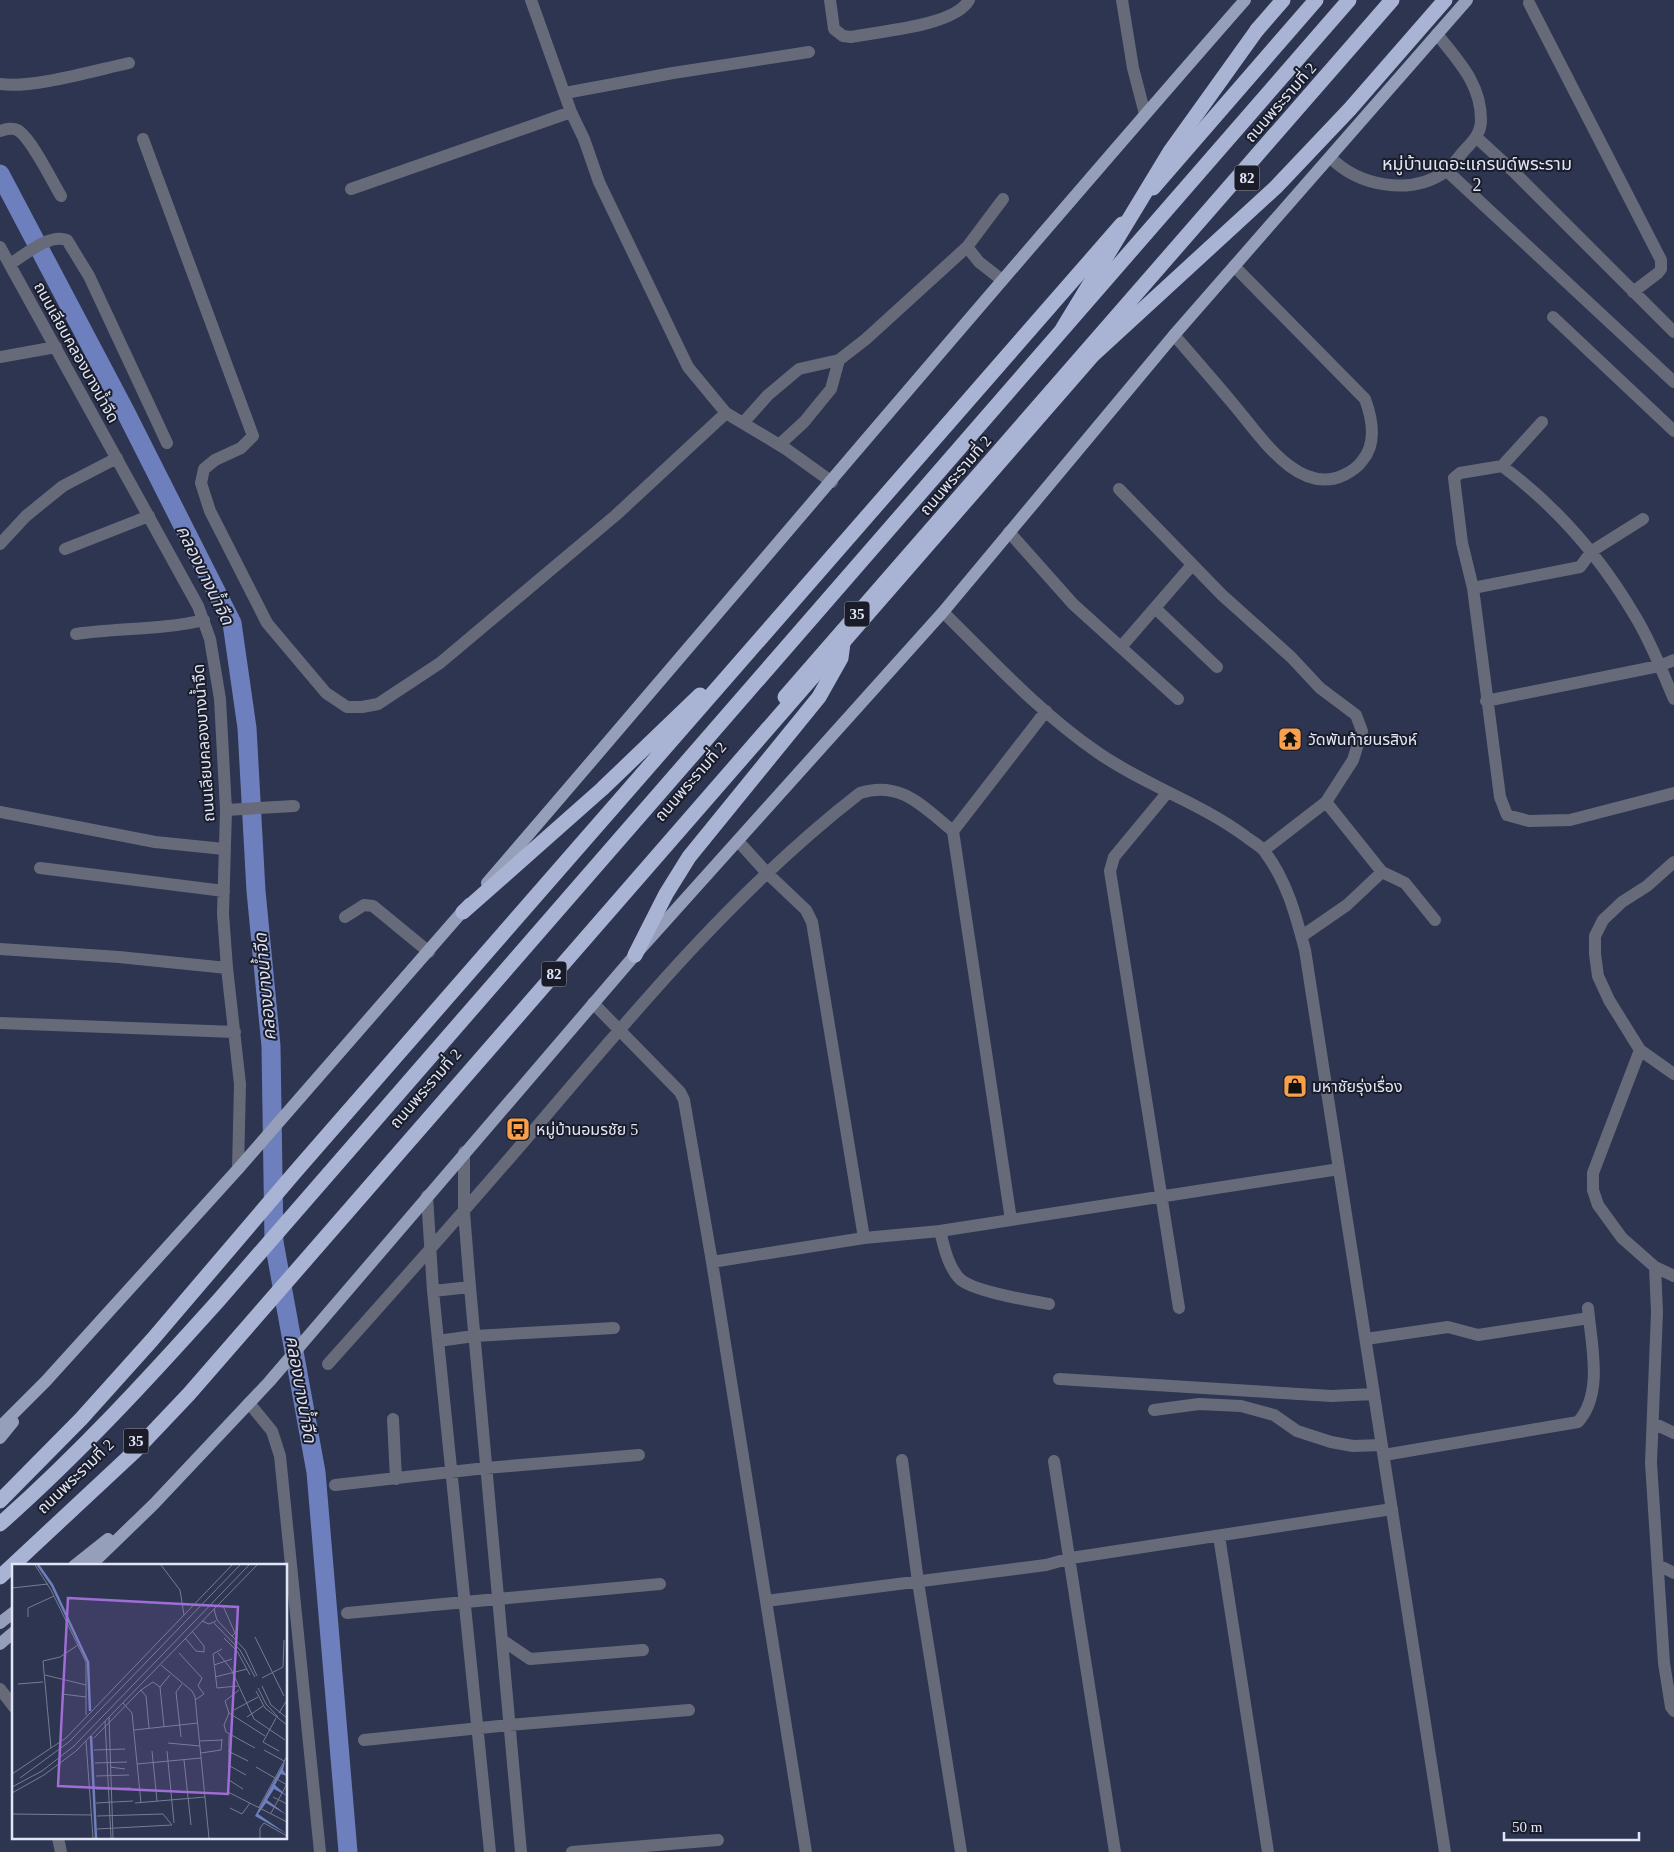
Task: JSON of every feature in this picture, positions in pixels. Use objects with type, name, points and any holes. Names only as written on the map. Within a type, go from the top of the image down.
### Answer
[{"type":"highway","points":[[1063,328],[1194,114],[1251,37],[1283,0]]},
{"type":"highway","points":[[0,1501],[81,1419],[1316,0]]},
{"type":"highway","name":"82","points":[[0,1524],[89,1439],[156,1370],[218,1301],[1349,0]]},
{"type":"highway","name":"ถนนพระรามที่ 2","points":[[0,1572],[166,1412],[264,1302],[844,630],[1392,0]]},
{"type":"highway","name":"82","points":[[14,1564],[134,1452],[189,1394],[1402,0]]},
{"type":"highway","points":[[1092,356],[1276,188],[1350,110],[1445,0]]},
{"type":"highway","points":[[463,912],[602,789],[790,604]]},
{"type":"highway","points":[[635,955],[666,894],[689,857],[819,697],[841,658],[844,647],[844,630]]},
{"type":"highway","name":"82","points":[[0,1577],[12,1566]]},
{"type":"main road","points":[[0,1427],[46,1381],[238,1169],[463,912],[832,482],[1002,280],[1244,0]]},
{"type":"main road","points":[[96,1563],[269,1382],[593,1003],[942,612],[1174,335],[1467,0]]},
{"type":"main road","points":[[0,1438],[46,1381]]},
{"type":"main road","points":[[77,1564],[154,1504]]},
{"type":"main road","points":[[0,1623],[12,1614]]},
{"type":"main road","points":[[0,1644],[12,1634]]},
{"type":"street","points":[[530,0],[565,93],[570,112],[584,139],[599,182],[688,366],[726,413],[779,445],[832,482]]},
{"type":"street","points":[[830,0],[834,29],[843,36],[851,37],[936,20],[959,11],[969,0]]},
{"type":"street","points":[[1122,0],[1133,68],[1145,114]]},
{"type":"street","points":[[1529,3],[1661,260],[1661,269],[1658,273],[1633,292]]},
{"type":"street","points":[[1330,157],[1340,167],[1366,181],[1402,186],[1430,180],[1446,171],[1476,137],[1480,131],[1481,120],[1474,82],[1437,34]]},
{"type":"street","points":[[565,93],[673,73],[809,52]]},
{"type":"street","points":[[0,84],[9,85],[58,79],[130,63]]},
{"type":"street","points":[[351,189],[570,112]]},
{"type":"street","points":[[0,131],[9,128],[18,130],[26,138],[61,196]]},
{"type":"street","points":[[1476,137],[1674,332]]},
{"type":"street","points":[[143,139],[253,436],[241,448],[216,460],[204,469],[201,483],[210,511],[266,623],[326,693],[347,707],[378,704],[440,663],[616,515],[726,413]]},
{"type":"street","points":[[1446,171],[1674,382]]},
{"type":"street","points":[[743,423],[768,395],[800,369],[839,360],[892,316],[967,247],[1003,199]]},
{"type":"street","points":[[10,264],[50,239],[62,238],[67,240],[89,276],[167,443]]},
{"type":"street","points":[[967,247],[979,262],[1002,280]]},
{"type":"street","name":"ถนนเลียบคลองบางน้ำจืด","points":[[1,251],[10,264],[149,516],[204,620],[215,661],[220,699],[226,810],[224,849],[226,968],[240,1084],[238,1169]]},
{"type":"street","points":[[1174,335],[1281,460],[1314,479],[1334,480],[1350,472],[1363,461],[1370,446],[1372,429],[1371,414],[1365,399],[1234,266]]},
{"type":"street","points":[[1553,317],[1674,431]]},
{"type":"street","points":[[0,357],[56,347]]},
{"type":"street","points":[[779,445],[804,422],[831,389],[839,360]]},
{"type":"street","points":[[1542,422],[1502,466],[1460,473],[1454,478],[1462,543],[1472,588],[1500,796],[1507,815],[1529,822],[1570,820],[1674,793]]},
{"type":"street","points":[[0,544],[26,516],[63,486],[117,458]]},
{"type":"street","points":[[1502,466],[1526,484],[1592,551],[1636,618],[1674,698]]},
{"type":"street","points":[[1119,490],[1192,566],[1291,657],[1320,688],[1356,715],[1360,723],[1362,731],[1353,760],[1326,802],[1264,850]]},
{"type":"street","points":[[65,549],[149,516]]},
{"type":"street","points":[[1472,588],[1580,567],[1592,551],[1643,519]]},
{"type":"street","points":[[1009,532],[1073,604],[1178,699]]},
{"type":"street","points":[[1121,647],[1192,566]]},
{"type":"street","points":[[1155,608],[1217,667]]},
{"type":"street","points":[[942,612],[1046,711],[1096,752],[1167,793],[1191,802],[1233,827],[1264,850],[1279,872],[1295,910],[1302,936],[1445,1852]]},
{"type":"street","points":[[76,634],[113,629],[183,625],[204,620]]},
{"type":"street","points":[[1486,701],[1659,666],[1674,660]]},
{"type":"street","points":[[952,831],[1046,711]]},
{"type":"street","points":[[328,1364],[464,1212],[618,1031],[766,872],[860,793],[875,788],[910,797],[952,831],[1011,1220]]},
{"type":"street","points":[[1167,793],[1114,857],[1110,871],[1163,1196],[1179,1308]]},
{"type":"street","points":[[1326,802],[1382,872],[1405,883],[1435,920]]},
{"type":"street","points":[[226,810],[294,806]]},
{"type":"street","points":[[0,812],[155,842],[224,849]]},
{"type":"street","points":[[738,841],[766,872],[806,910],[812,922],[864,1238]]},
{"type":"street","points":[[1674,862],[1647,886],[1622,902],[1603,920],[1595,936],[1598,976],[1609,1000],[1640,1050],[1674,1074]]},
{"type":"street","points":[[40,868],[224,891]]},
{"type":"street","points":[[1302,936],[1347,905],[1382,872]]},
{"type":"street","points":[[345,916],[364,905],[373,906],[428,952]]},
{"type":"street","points":[[0,949],[119,956],[226,968]]},
{"type":"street","points":[[593,1003],[618,1031],[680,1092],[684,1100],[712,1262],[806,1852]]},
{"type":"street","points":[[0,1023],[234,1032]]},
{"type":"street","points":[[1640,1050],[1593,1173],[1593,1190],[1598,1205],[1622,1238],[1655,1267],[1674,1276]]},
{"type":"street","points":[[464,1152],[464,1212],[470,1287],[521,1852]]},
{"type":"street","points":[[712,1262],[864,1238],[940,1231],[1339,1169]]},
{"type":"street","points":[[427,1196],[433,1292],[490,1852]]},
{"type":"street","points":[[940,1231],[949,1262],[960,1280],[999,1295],[1049,1304]]},
{"type":"street","points":[[1655,1267],[1658,1312],[1651,1463],[1664,1663],[1671,1707],[1674,1711]]},
{"type":"street","points":[[433,1292],[470,1287]]},
{"type":"street","points":[[1154,1410],[1198,1404],[1241,1406],[1274,1415],[1297,1431],[1331,1442],[1383,1450],[1578,1422],[1586,1413],[1589,1404],[1594,1374],[1588,1313],[1478,1335],[1448,1327],[1366,1339]]},
{"type":"street","points":[[438,1341],[474,1336],[614,1328]]},
{"type":"street","points":[[1059,1379],[1331,1396],[1374,1394]]},
{"type":"street","points":[[249,1403],[272,1431],[280,1456],[320,1852]]},
{"type":"street","points":[[392,1419],[396,1479]]},
{"type":"street","points":[[1653,1424],[1674,1433]]},
{"type":"street","points":[[336,1485],[486,1468],[639,1455]]},
{"type":"street","points":[[902,1460],[918,1582],[961,1852]]},
{"type":"street","points":[[1054,1460],[1071,1558],[1115,1852]]},
{"type":"street","points":[[766,1600],[1046,1565],[1071,1558],[1392,1510]]},
{"type":"street","points":[[1219,1536],[1268,1852]]},
{"type":"street","points":[[1658,1565],[1674,1573]]},
{"type":"street","points":[[347,1612],[660,1584]]},
{"type":"street","points":[[502,1640],[530,1659],[643,1650]]},
{"type":"street","points":[[0,1689],[12,1704]]},
{"type":"street","points":[[364,1740],[509,1725],[689,1710]]},
{"type":"street","points":[[572,1852],[718,1840]]},
{"type":"waterway","name":"คลองบางน้ำจืด","points":[[0,174],[124,409],[232,623],[247,728],[256,891],[271,1046],[274,1242],[316,1472],[348,1852]]},
{"type":"place","name":"วัดพันท้ายนรสิงห์","points":[[1290,739]]},
{"type":"place","name":"มหาชัยรุ่งเรื่อง","points":[[1295,1086]]},
{"type":"place","name":"หมู่บ้านอมรชัย 5","points":[[518,1129]]},
{"type":"district","name":"หมู่บ้านเดอะแกรนด์พระราม 2","points":[[1477,174]]}]
